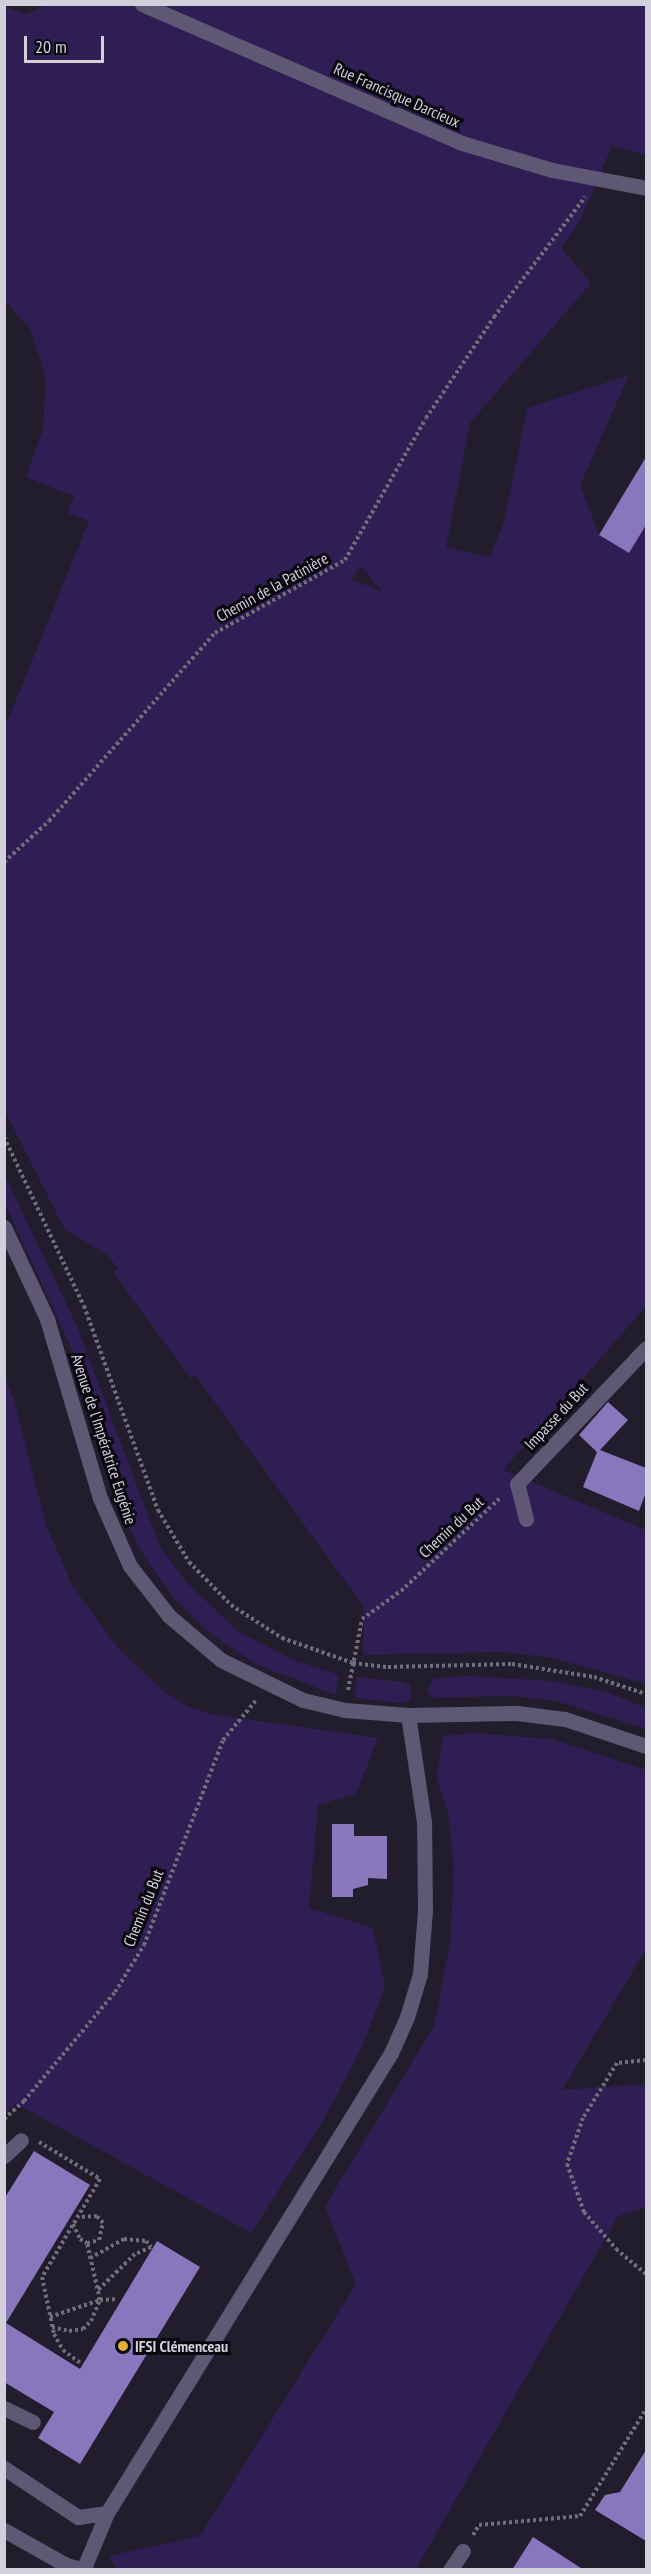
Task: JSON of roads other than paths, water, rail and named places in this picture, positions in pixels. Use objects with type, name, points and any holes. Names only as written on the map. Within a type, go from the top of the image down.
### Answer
[{"type":"street","name":"Rue Francisque Darcieux","points":[[142,4],[462,143],[575,175],[646,188]]},
{"type":"street","name":"Avenue de l'Impératrice Eugénie","points":[[4,1227],[46,1319],[100,1498],[130,1566],[169,1616],[221,1660],[303,1700],[345,1710],[408,1714],[529,1714],[565,1719],[646,1746]]},
{"type":"street","name":"Impasse du But","points":[[525,1519],[517,1484],[646,1348]]},
{"type":"street","points":[[4,2530],[66,2565],[84,2569],[107,2512],[385,2062],[406,2017],[420,1974],[425,1911],[424,1822],[408,1714]]},
{"type":"street","points":[[4,2156],[21,2140]]},
{"type":"street","points":[[4,2408],[33,2422]]},
{"type":"street","points":[[4,2468],[78,2517],[107,2512]]},
{"type":"street","points":[[450,2570],[463,2551]]},
{"type":"place","name":"IFSI Clémenceau","points":[[123,2346]]}]
